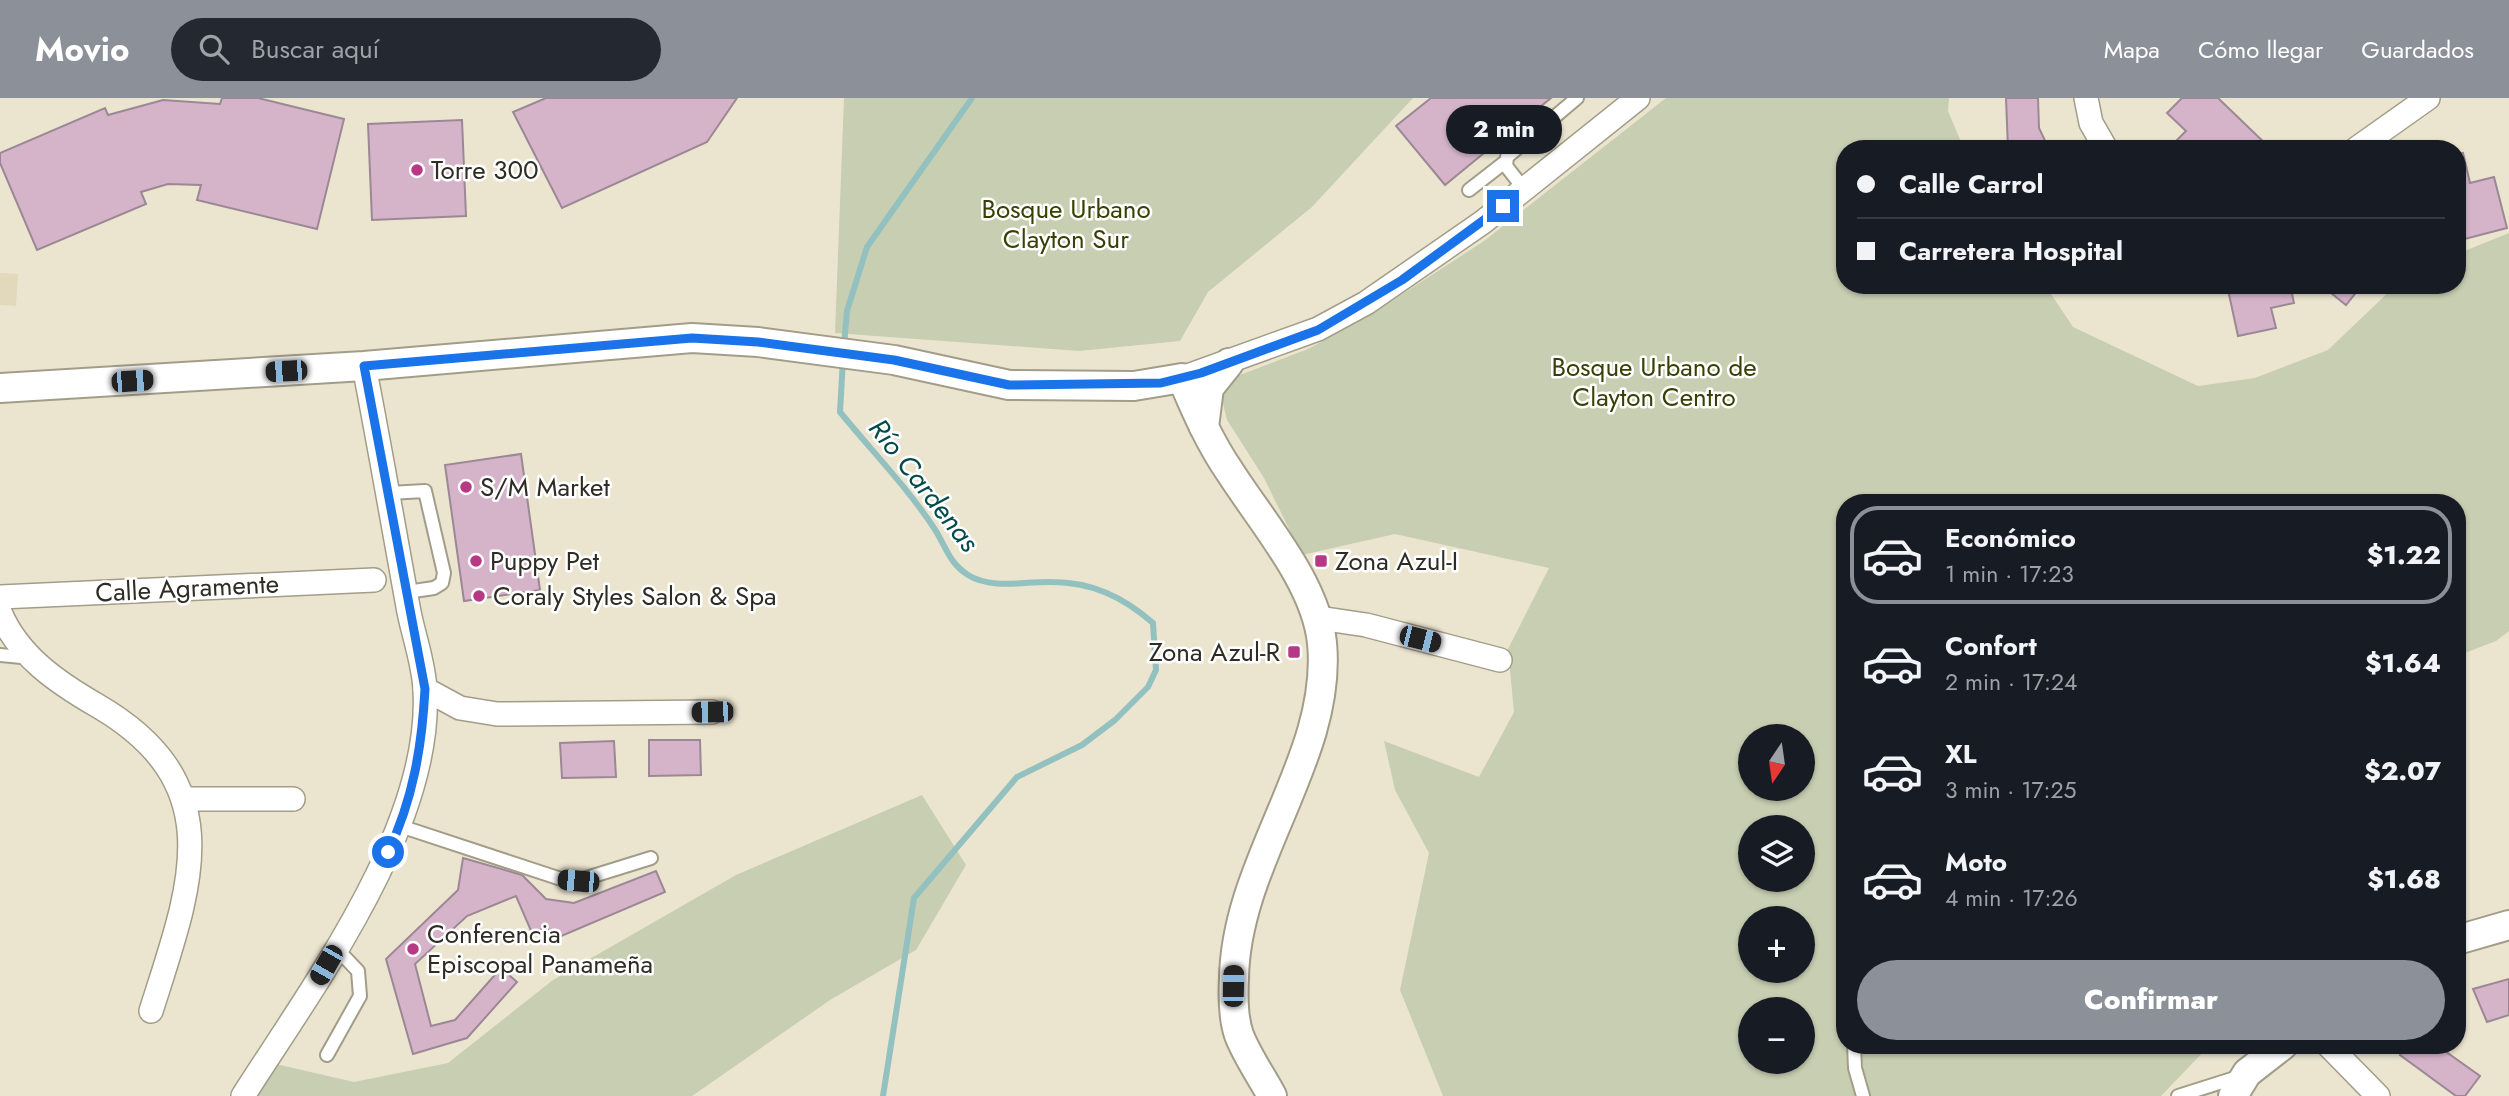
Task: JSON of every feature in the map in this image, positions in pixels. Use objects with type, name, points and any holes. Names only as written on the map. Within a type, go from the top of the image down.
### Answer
[{"type":"street","points":[[0,388],[364,366],[692,338],[758,342],[894,360],[1009,385],[1134,386],[1182,378],[1318,330],[1366,303],[1439,254],[1524,190],[1638,98]]},
{"type":"street","points":[[2086,98],[2091,123],[2101,140]]},
{"type":"street","points":[[2369,140],[2428,98]]},
{"type":"street","points":[[1204,430],[1203,418],[1209,388],[1229,363]]},
{"type":"street","points":[[243,1096],[336,948],[380,870],[400,826],[419,757],[425,689],[364,366]]},
{"type":"street","points":[[1182,378],[1204,430],[1268,527],[1319,618],[1323,670],[1320,694],[1303,757],[1251,884],[1234,965],[1234,1008],[1239,1035],[1272,1096]]},
{"type":"street","points":[[1134,386],[1155,391],[1175,402],[1204,430]]},
{"type":"street","name":"Calle Agramente","points":[[0,597],[374,580]]},
{"type":"street","points":[[0,612],[18,644],[47,673],[118,718],[150,744],[185,799],[190,823],[185,885],[170,950],[151,1011]]},
{"type":"street","points":[[1319,618],[1366,625],[1500,660]]},
{"type":"street","points":[[425,689],[460,708],[497,714],[712,712]]},
{"type":"street","points":[[185,799],[293,799]]},
{"type":"street","points":[[2466,937],[2509,925]]},
{"type":"street","points":[[2240,1085],[2273,1054]]},
{"type":"street","points":[[2337,1054],[2378,1096]]},
{"type":"lane","points":[[1469,190],[1577,98]]},
{"type":"lane","points":[[1505,162],[1524,190]]},
{"type":"lane","points":[[388,493],[425,491],[444,573],[442,583],[435,588],[407,592]]},
{"type":"lane","points":[[0,655],[32,658]]},
{"type":"lane","points":[[400,826],[561,879],[578,881],[651,858]]},
{"type":"lane","points":[[327,1055],[360,996],[358,971],[336,948]]},
{"type":"lane","points":[[1854,1054],[1855,1068],[1863,1096]]},
{"type":"lane","points":[[2178,1096],[2240,1085]]},
{"type":"shaded area","points":[[0,273],[18,274],[16,306],[0,305]]},
{"type":"green space","name":"Bosque Urbano Clayton Sur","points":[[844,98],[1413,98],[1312,207],[1208,292],[1180,341],[1079,351],[835,333]]},
{"type":"green space","name":"Bosque Urbano de Clayton Centro","points":[[1666,98],[1949,98],[1948,111],[1960,140],[1836,140],[1836,294],[2051,294],[2073,327],[2198,386],[2255,378],[2328,350],[2387,294],[2466,294],[2466,250],[2509,233],[2509,631],[2496,641],[2466,653],[2466,494],[1836,494],[1836,1054],[2201,1054],[2161,1096],[1443,1096],[1400,990],[1429,853],[1395,790],[1384,741],[1479,777],[1514,712],[1508,649],[1549,568],[1395,534],[1302,555],[1264,478],[1227,420],[1221,395],[1232,378],[1308,349],[1367,317],[1484,241]]},
{"type":"green space","points":[[922,795],[966,865],[916,950],[830,1000],[692,1096],[250,1096],[276,1064],[354,1082],[448,1063],[553,980],[736,875]]},
{"type":"building","points":[[222,98],[258,98],[344,119],[317,229],[197,200],[201,185],[168,184],[141,192],[146,204],[37,250],[0,163],[0,153],[105,108],[108,115],[163,100],[220,104]]},
{"type":"building","points":[[546,98],[737,98],[707,142],[562,208],[513,112]]},
{"type":"building","points":[[1431,98],[1551,98],[1445,185],[1396,126]]},
{"type":"building","points":[[2006,98],[2038,98],[2039,128],[2045,140],[2008,140]]},
{"type":"building","points":[[2182,98],[2218,98],[2262,140],[2177,140],[2186,131],[2167,113]]},
{"type":"building","name":"Torre 300","points":[[462,120],[466,216],[372,220],[368,124]]},
{"type":"building","points":[[2466,166],[2470,183],[2494,177],[2507,228],[2466,239]]},
{"type":"building","points":[[2229,294],[2292,294],[2294,303],[2271,308],[2276,328],[2238,336]]},
{"type":"building","points":[[2332,294],[2355,294],[2346,305]]},
{"type":"building","points":[[521,454],[540,590],[464,601],[445,465]]},
{"type":"building","points":[[649,740],[700,740],[701,775],[649,776]]},
{"type":"building","points":[[614,741],[616,777],[562,778],[560,743]]},
{"type":"building","name":"Conferencia Episcopal Panameña","points":[[463,858],[522,875],[546,899],[574,903],[656,871],[665,892],[552,940],[547,927],[532,933],[516,896],[467,916],[415,964],[431,1026],[455,1020],[501,968],[517,982],[467,1038],[413,1054],[386,959],[458,890]]},
{"type":"building","points":[[2509,979],[2509,1015],[2487,1022],[2473,989]]},
{"type":"building","points":[[2449,1054],[2480,1076],[2465,1096],[2456,1096],[2400,1055]]},
{"type":"waterway","name":"Río Cardenas","points":[[844,345],[847,311],[867,247],[972,98]]},
{"type":"waterway","name":"Río Cardenas","points":[[843,359],[840,412],[912,498],[961,570],[977,580],[998,584],[1067,583],[1094,588],[1118,599],[1153,623],[1156,670],[1148,687],[1115,720],[1082,745],[1017,777],[914,898],[883,1096]]},
{"type":"place","name":"Torre 300","points":[[417,170]]},
{"type":"place","name":"S/M Market","points":[[466,487]]},
{"type":"place","name":"Puppy Pet","points":[[476,561]]},
{"type":"place","name":"Zona Azul-I","points":[[1321,561]]},
{"type":"place","name":"Coraly Styles Salon & Spa","points":[[479,596]]},
{"type":"place","name":"Zona Azul-R","points":[[1294,652]]},
{"type":"place","name":"Conferencia Episcopal Panameña","points":[[413,949]]},
{"type":"route","points":[[388,852],[406,808],[419,757],[425,689],[364,366],[658,339],[713,338],[894,360],[1009,385],[1134,386],[1161,383],[1201,373],[1318,330],[1402,280],[1503,206]]}]
